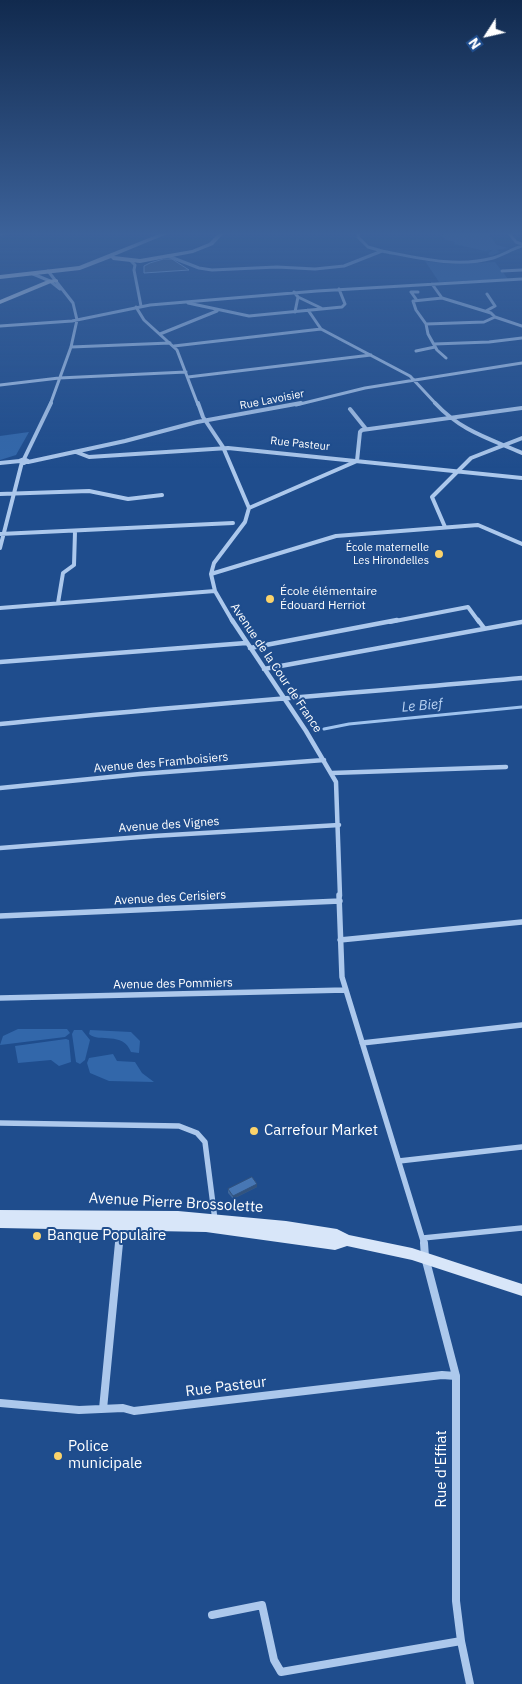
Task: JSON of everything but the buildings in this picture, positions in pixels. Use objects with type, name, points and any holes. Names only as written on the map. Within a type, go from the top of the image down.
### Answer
[{"type":"main road","name":"Avenue Pierre Brossolette","points":[[0,1215],[215,1223],[303,1229],[337,1235],[347,1240],[425,1258],[522,1290]]},
{"type":"main road","name":"Avenue Pierre Brossolette","points":[[0,1223],[121,1220]]},
{"type":"street","points":[[0,548],[2,534],[23,461],[46,415],[71,347],[77,320],[75,311]]},
{"type":"street","points":[[0,326],[77,320],[120,311]]},
{"type":"street","points":[[138,311],[144,320],[173,345],[186,372],[205,421],[224,447],[249,508],[245,522],[216,559],[211,574]]},
{"type":"street","points":[[160,334],[218,311],[249,316],[304,311]]},
{"type":"street","points":[[308,311],[321,329],[406,373],[450,419],[522,453]]},
{"type":"street","points":[[416,311],[426,324],[435,346],[446,358]]},
{"type":"street","points":[[485,311],[494,314],[495,317],[522,326]]},
{"type":"street","points":[[426,324],[484,322],[495,317]]},
{"type":"street","points":[[71,347],[173,345],[321,329]]},
{"type":"street","points":[[416,350],[435,346],[522,338]]},
{"type":"street","points":[[188,377],[371,355]]},
{"type":"street","name":"Rue Lavoisier","points":[[0,463],[76,452],[205,421],[285,408],[356,390],[522,363]]},
{"type":"street","points":[[0,384],[59,378],[186,372]]},
{"type":"street","points":[[249,508],[357,461],[360,432],[366,429],[522,408]]},
{"type":"street","points":[[350,409],[366,429]]},
{"type":"street","points":[[445,527],[432,497],[471,458],[522,438]]},
{"type":"street","name":"Rue Pasteur","points":[[76,452],[89,457],[140,456],[224,447],[522,478]]},
{"type":"street","points":[[0,494],[89,491],[128,499],[162,495]]},
{"type":"street","points":[[2,534],[233,523]]},
{"type":"street","points":[[211,574],[328,537],[445,527],[486,527],[522,544]]},
{"type":"street","points":[[58,603],[63,572],[74,564],[75,532]]},
{"type":"street","name":"Avenue de la Cour de France","points":[[211,574],[216,591],[246,642],[324,760],[336,782],[339,825],[342,977],[399,1161]]},
{"type":"street","points":[[0,608],[216,591]]},
{"type":"street","points":[[250,648],[468,607],[484,628]]},
{"type":"street","points":[[264,670],[522,622]]},
{"type":"street","points":[[0,662],[246,642]]},
{"type":"street","points":[[0,724],[129,711],[285,700],[522,678]]},
{"type":"street","name":"Avenue des Framboisiers","points":[[0,788],[140,774],[324,760]]},
{"type":"street","points":[[332,773],[506,767]]},
{"type":"street","name":"Avenue des Vignes","points":[[0,848],[147,836],[339,825]]},
{"type":"street","name":"Avenue des Cerisiers","points":[[0,916],[340,901]]},
{"type":"street","points":[[340,940],[522,922]]},
{"type":"street","name":"Avenue des Pommiers","points":[[0,998],[346,990]]},
{"type":"street","points":[[362,1043],[522,1025]]},
{"type":"street","points":[[0,1123],[179,1126],[192,1130],[205,1142],[215,1223]]},
{"type":"street","points":[[399,1161],[522,1147]]},
{"type":"street","name":"Rue d'Effiat","points":[[399,1161],[423,1238],[425,1258],[456,1376],[456,1601],[461,1641],[470,1684]]},
{"type":"street","points":[[103,1409],[121,1220]]},
{"type":"street","points":[[423,1238],[522,1228]]},
{"type":"street","name":"Rue Pasteur","points":[[0,1403],[79,1410],[123,1408],[134,1412],[442,1375],[456,1376]]},
{"type":"street","points":[[212,1616],[262,1605],[274,1660],[281,1672],[461,1641]]},
{"type":"shaded area","points":[[29,432],[16,455],[0,460],[0,436]]},
{"type":"shaded area","points":[[18,1029],[67,1029],[70,1033],[65,1037],[0,1045],[3,1036]]},
{"type":"shaded area","points":[[74,1030],[82,1030],[90,1040],[85,1060],[80,1064],[76,1062],[72,1034]]},
{"type":"shaded area","points":[[90,1030],[131,1032],[140,1041],[139,1053],[131,1052],[127,1046],[117,1039],[93,1036],[89,1034]]},
{"type":"shaded area","points":[[69,1040],[71,1062],[59,1066],[51,1060],[18,1063],[15,1046]]},
{"type":"shaded area","points":[[113,1054],[117,1061],[135,1062],[142,1073],[154,1082],[109,1081],[90,1073],[87,1063],[89,1058]]},
{"type":"waterway","name":"Le Bief","points":[[324,729],[349,724],[522,707]]},
{"type":"place","name":"École maternelle Les Hirondelles","points":[[439,554]]},
{"type":"place","name":"École élémentaire Édouard Herriot","points":[[270,599]]},
{"type":"place","name":"Carrefour Market","points":[[254,1131]]},
{"type":"place","name":"Banque Populaire","points":[[37,1236]]},
{"type":"place","name":"Police municipale","points":[[58,1456]]}]
